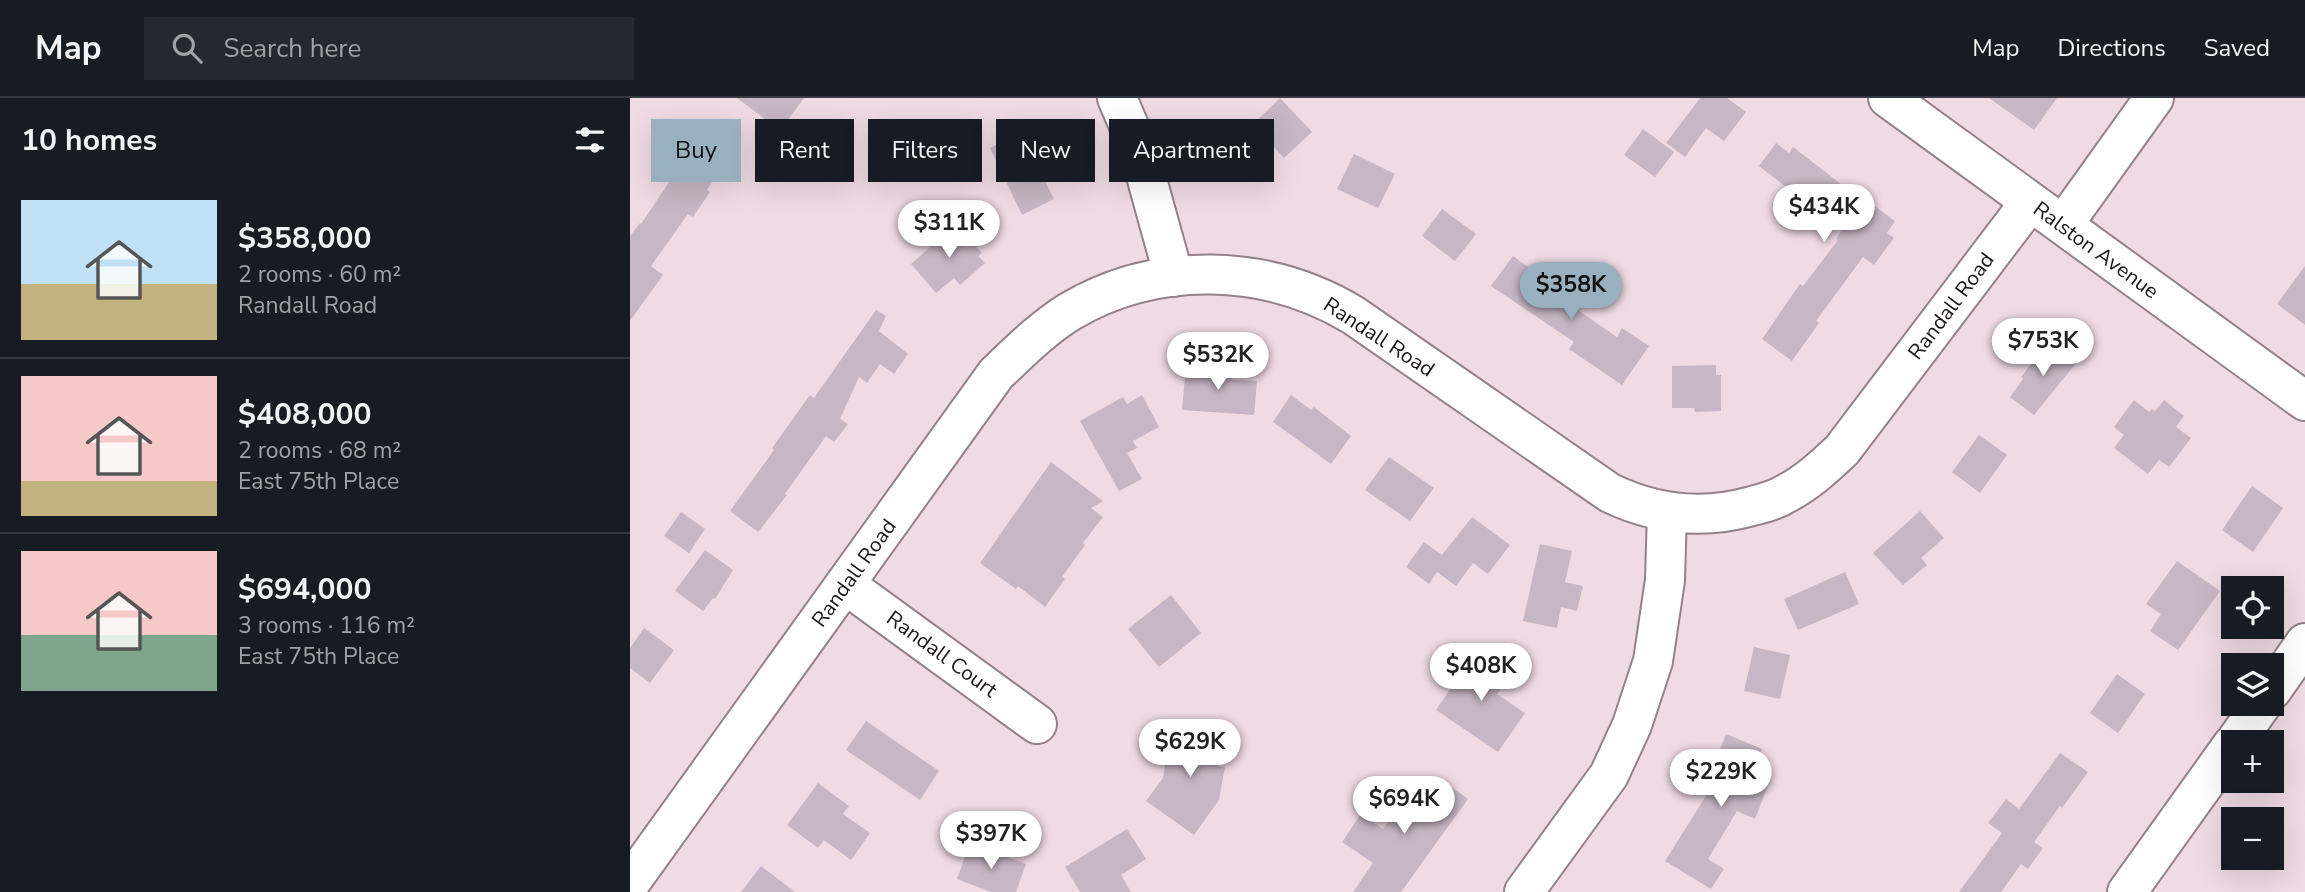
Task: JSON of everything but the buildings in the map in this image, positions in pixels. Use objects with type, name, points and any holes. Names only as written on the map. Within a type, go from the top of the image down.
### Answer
[{"type":"street","points":[[1117,98],[1138,147],[1174,277]]},
{"type":"street","name":"Ralston Avenue","points":[[1888,98],[2305,401]]},
{"type":"street","points":[[2063,225],[2154,98]]},
{"type":"street","name":"Randall Road","points":[[630,883],[996,374],[1036,336],[1069,312],[1119,288],[1174,277],[1214,274],[1253,278],[1306,292],[1353,315],[1602,489],[1633,503],[1667,512],[1722,514],[1776,499],[1822,469],[1842,450],[2030,201]]},
{"type":"street","points":[[1524,892],[1609,775],[1632,725],[1653,661],[1665,580],[1667,512]]},
{"type":"street","name":"Randall Court","points":[[846,585],[1037,724]]},
{"type":"street","points":[[2284,673],[2305,643]]},
{"type":"street","points":[[2127,892],[2221,761]]}]
